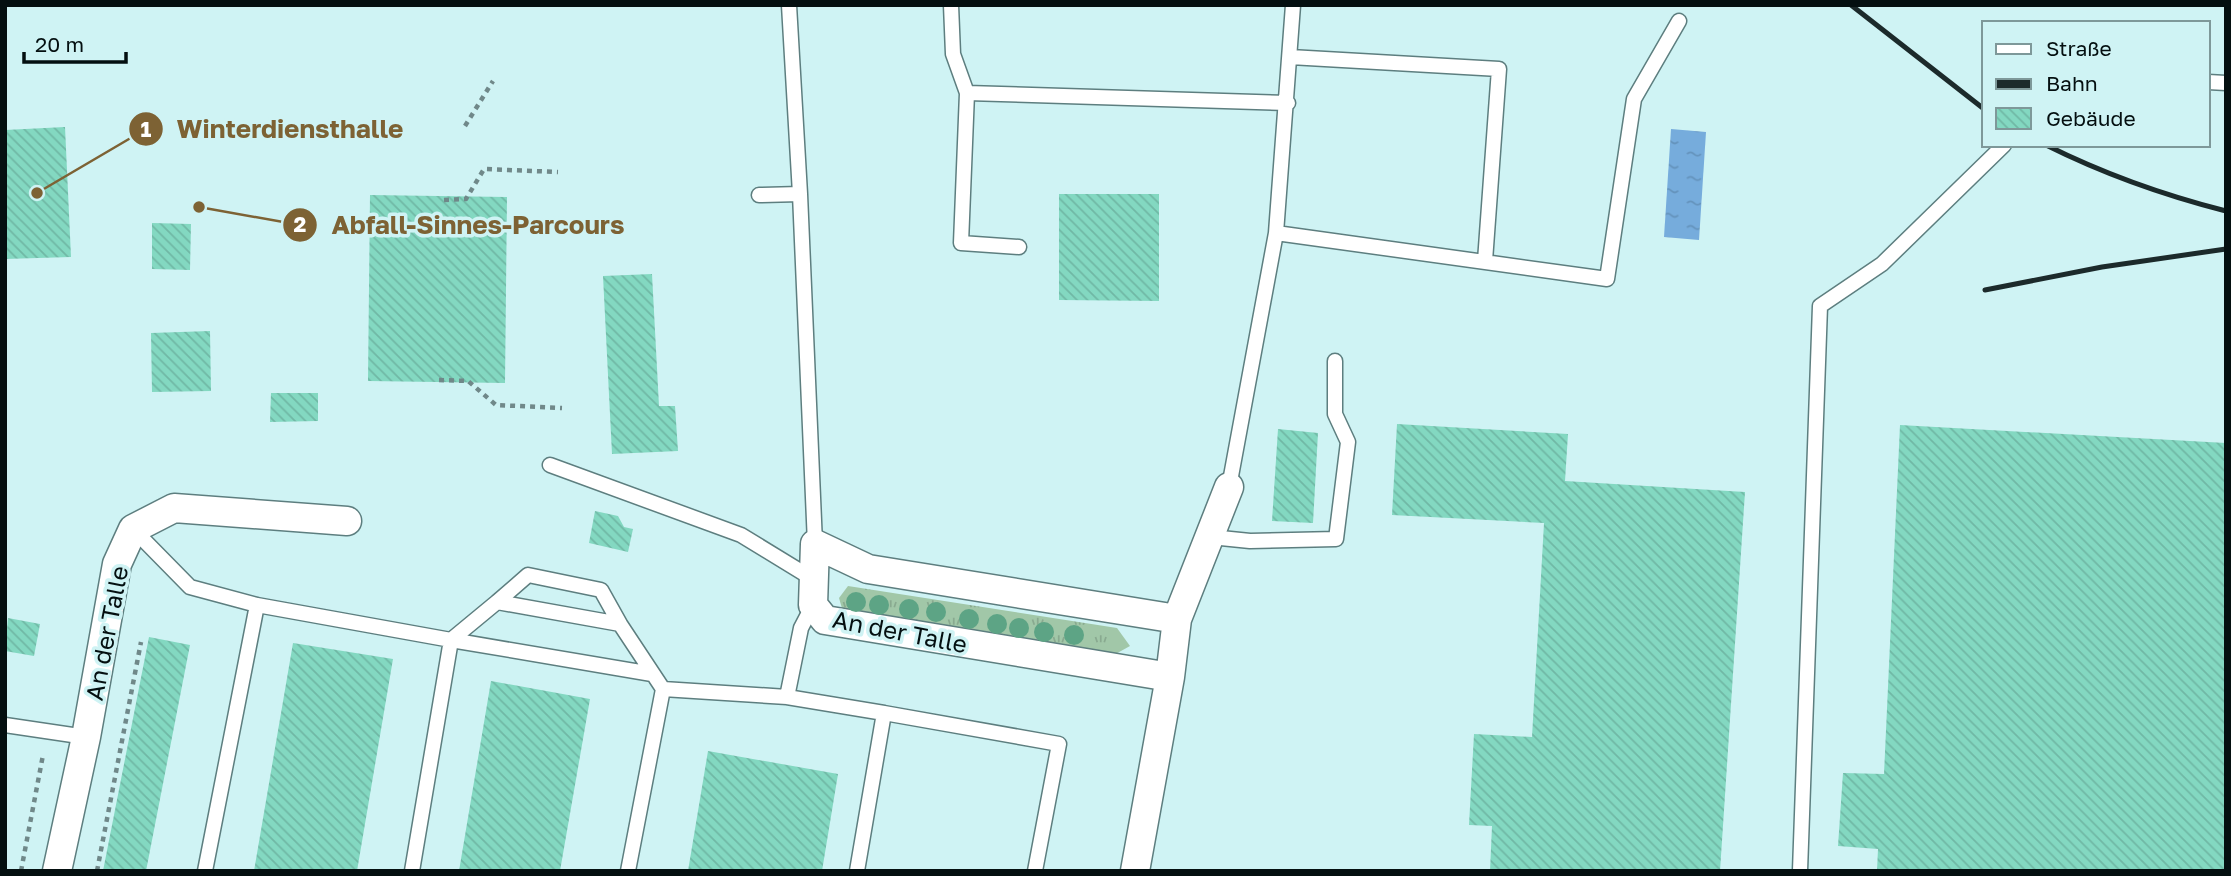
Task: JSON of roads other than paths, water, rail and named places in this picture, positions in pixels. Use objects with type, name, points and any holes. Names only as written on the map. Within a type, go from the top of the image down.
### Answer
[{"type":"street","points":[[1135,871],[1178,619],[1229,487]]},
{"type":"street","points":[[132,529],[174,508],[347,521]]},
{"type":"street","name":"An der Talle","points":[[57,871],[86,737],[117,564],[132,529]]},
{"type":"street","name":"An der Talle","points":[[815,544],[813,592],[825,620],[1170,677]]},
{"type":"street","points":[[815,544],[868,569],[1178,619]]},
{"type":"lane","points":[[789,5],[815,544]]},
{"type":"lane","points":[[951,5],[953,54],[967,93],[961,243],[1019,247]]},
{"type":"lane","points":[[1229,487],[1276,233],[1293,5]]},
{"type":"lane","points":[[1276,233],[1607,279],[1634,99],[1679,21]]},
{"type":"lane","points":[[1290,57],[1499,69],[1485,261]]},
{"type":"lane","points":[[967,93],[1287,103]]},
{"type":"lane","points":[[1800,871],[1820,306],[1882,264],[2002,147]]},
{"type":"lane","points":[[759,195],[800,194]]},
{"type":"lane","points":[[1211,537],[1250,541],[1336,539],[1348,442],[1335,414],[1335,361]]},
{"type":"lane","points":[[550,465],[741,536],[771,551],[813,592],[801,628],[787,697]]},
{"type":"lane","points":[[132,529],[190,587],[257,606],[652,674]]},
{"type":"lane","points":[[412,871],[451,640],[528,575],[601,590],[663,690],[628,871]]},
{"type":"lane","points":[[497,601],[620,624]]},
{"type":"lane","points":[[205,871],[257,606]]},
{"type":"lane","points":[[663,690],[787,697],[1059,744],[1035,871]]},
{"type":"lane","points":[[857,871],[884,712]]},
{"type":"lane","points":[[5,725],[86,737]]},
{"type":"water","points":[[1671,129],[1706,132],[1699,240],[1664,237]]},
{"type":"railway","points":[[1851,5],[1982,107]]},
{"type":"railway","points":[[2050,147],[2134,183],[2226,211]]},
{"type":"railway","points":[[1985,290],[2102,267],[2226,249]]},
{"type":"place","name":"Winterdiensthalle","points":[[37,193]]},
{"type":"place","name":"Abfall-Sinnes-Parcours","points":[[199,207]]}]
